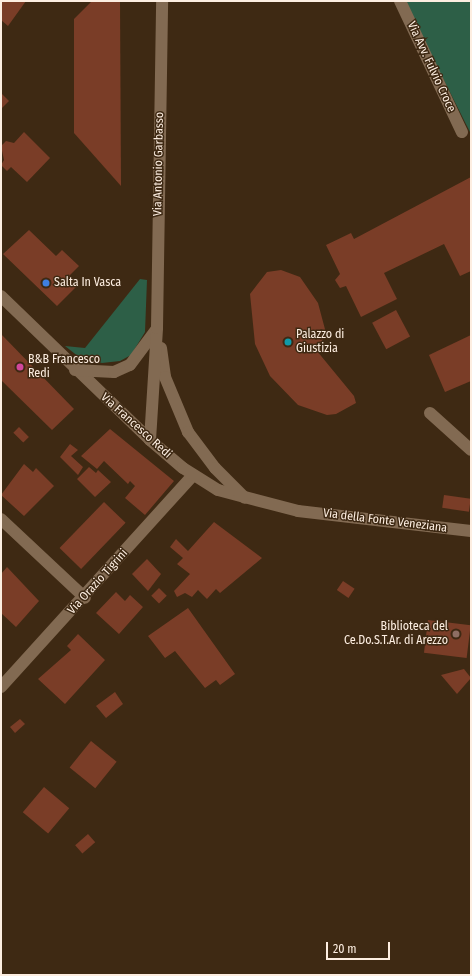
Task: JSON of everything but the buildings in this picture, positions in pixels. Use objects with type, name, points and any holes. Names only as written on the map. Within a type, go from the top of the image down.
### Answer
[{"type":"street","name":"Via Antonio Garbasso","points":[[150,440],[157,328],[162,1]]},
{"type":"street","name":"Via Avv. Fulvio Croce","points":[[400,1],[462,132]]},
{"type":"street","name":"Via Francesco Redi","points":[[1,296],[75,370],[150,440],[193,475],[248,500],[298,511]]},
{"type":"street","name":"Via Antonio Garbasso","points":[[157,328],[165,377],[188,432],[215,468],[248,500]]},
{"type":"street","points":[[75,370],[114,372],[130,365],[157,328]]},
{"type":"street","points":[[430,413],[471,450]]},
{"type":"street","name":"Via Orazio Tigrini","points":[[1,687],[85,598],[193,475]]},
{"type":"street","name":"Via della Fonte Veneziana","points":[[298,511],[471,531]]},
{"type":"street","points":[[1,519],[85,598]]},
{"type":"green space","points":[[404,1],[471,1],[471,134]]},
{"type":"green space","points":[[140,279],[147,280],[145,332],[131,355],[120,361],[102,363],[79,357],[65,346],[85,348]]},
{"type":"place","name":"Salta In Vasca","points":[[46,283]]},
{"type":"place","name":"Palazzo di Giustizia","points":[[288,342]]},
{"type":"place","name":"B&B Francesco Redi","points":[[20,367]]},
{"type":"place","name":"Biblioteca del Ce.Do.S.T.Ar. di Arezzo","points":[[456,634]]}]
